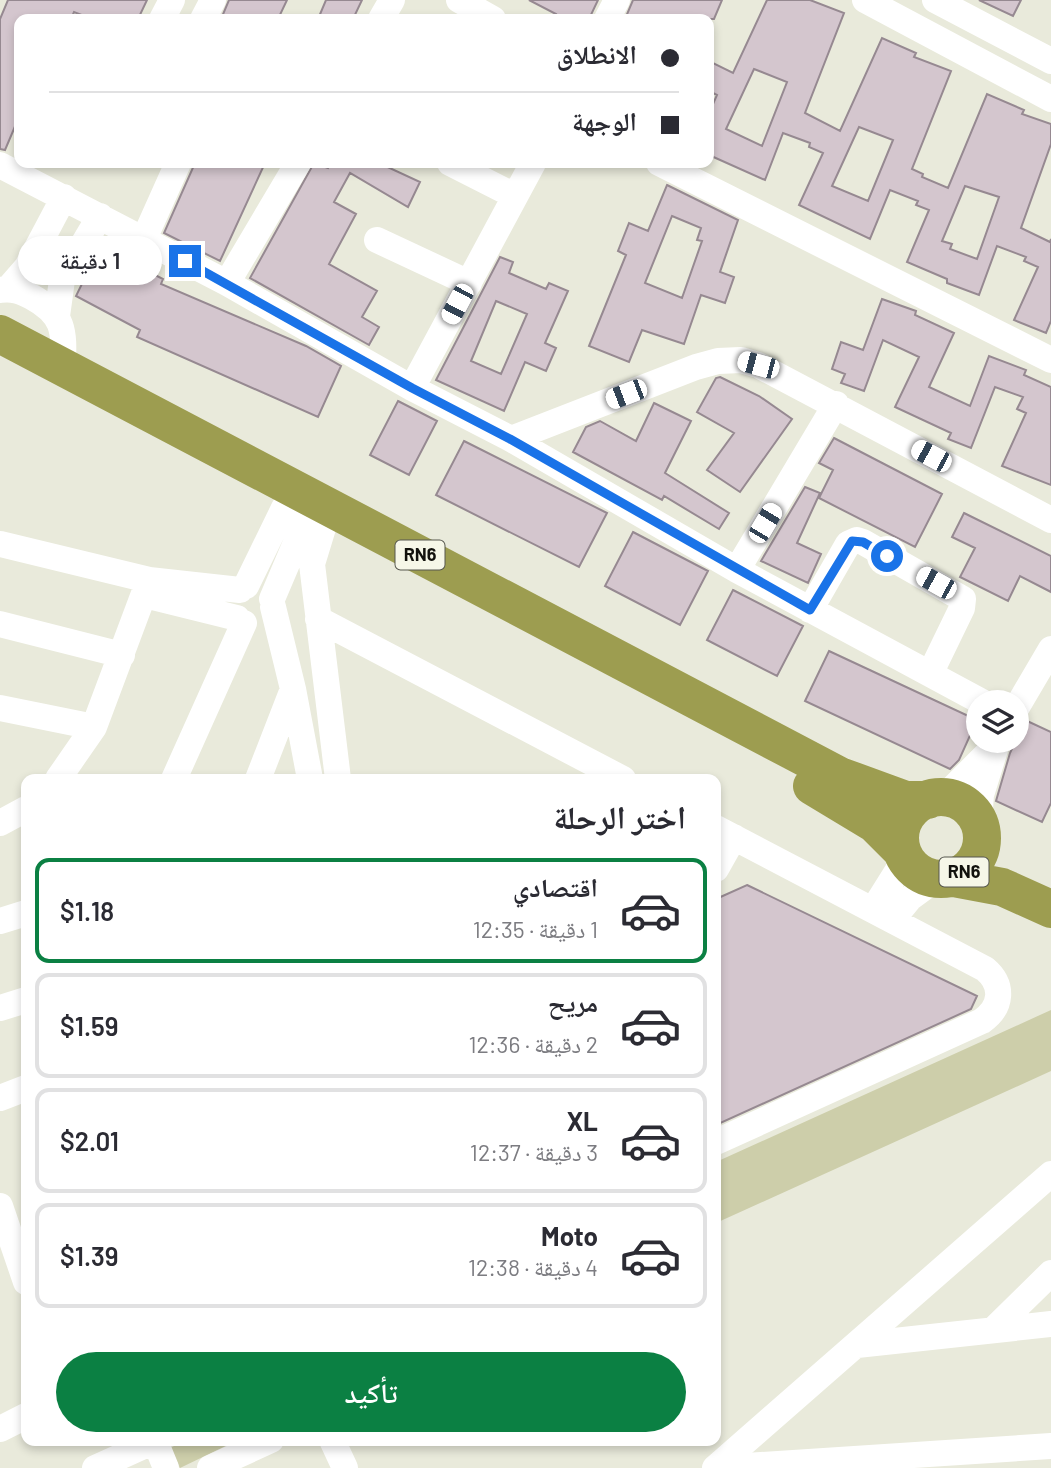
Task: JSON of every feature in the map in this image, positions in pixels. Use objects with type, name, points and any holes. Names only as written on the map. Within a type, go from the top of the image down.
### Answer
[{"type":"highway","name":"RN6","points":[[0,334],[840,776],[906,800],[935,799],[968,807],[996,850],[1051,885]]},
{"type":"highway","name":"RN6","points":[[0,362],[304,518],[832,796],[875,824],[924,867],[1002,887],[1051,909]]},
{"type":"highway","points":[[924,867],[900,840],[905,820],[919,804],[935,799]]},
{"type":"highway","name":"RN6","points":[[924,867],[976,861],[981,828]]},
{"type":"street","points":[[459,0],[484,14]]},
{"type":"street","points":[[864,0],[1051,99]]},
{"type":"street","points":[[935,0],[1051,61]]},
{"type":"street","points":[[144,239],[176,168]]},
{"type":"street","points":[[227,283],[295,168]]},
{"type":"street","points":[[460,168],[516,196]]},
{"type":"street","points":[[412,388],[530,168]]},
{"type":"street","points":[[669,168],[1051,360]]},
{"type":"street","points":[[28,169],[64,197],[227,283],[412,388],[510,439],[737,570],[966,693]]},
{"type":"street","points":[[4,290],[27,267],[64,197]]},
{"type":"street","points":[[57,316],[62,279],[100,216]]},
{"type":"street","points":[[377,240],[468,283]]},
{"type":"street","points":[[4,290],[21,291],[46,304],[57,316],[64,338],[63,366]]},
{"type":"street","points":[[510,439],[718,361],[741,360],[758,365],[836,404],[1051,520]]},
{"type":"street","points":[[737,570],[836,404]]},
{"type":"street","points":[[176,774],[240,621],[233,604],[243,588],[304,518]]},
{"type":"street","points":[[0,544],[146,587],[251,625],[266,621],[304,518]]},
{"type":"street","points":[[304,518],[337,774]]},
{"type":"street","points":[[810,610],[848,544],[856,540],[863,542],[963,599],[962,608],[930,674]]},
{"type":"street","points":[[146,587],[262,588],[272,603],[293,689],[309,774]]},
{"type":"street","points":[[61,774],[94,727],[146,587]]},
{"type":"street","points":[[318,619],[612,774]]},
{"type":"street","points":[[0,624],[122,655]]},
{"type":"street","points":[[1027,690],[1051,649]]},
{"type":"street","points":[[260,774],[293,689]]},
{"type":"street","points":[[0,708],[94,727]]},
{"type":"street","points":[[935,799],[985,753]]},
{"type":"street","points":[[981,828],[981,795],[993,753]]},
{"type":"street","points":[[0,823],[21,812]]},
{"type":"street","points":[[721,1140],[990,1016],[996,1008],[999,991],[992,975],[725,833]]},
{"type":"street","points":[[882,915],[924,867]]},
{"type":"street","points":[[882,915],[910,898],[924,867]]},
{"type":"street","points":[[0,922],[21,915]]},
{"type":"street","points":[[0,1008],[21,1002]]},
{"type":"street","points":[[0,1098],[21,1090]]},
{"type":"street","points":[[715,1468],[1047,1182]]},
{"type":"street","points":[[0,1206],[21,1267]]},
{"type":"street","points":[[993,1330],[1051,1273]]},
{"type":"street","points":[[857,1345],[1051,1324]]},
{"type":"street","points":[[95,1468],[145,1446]]},
{"type":"street","points":[[158,1446],[166,1468]]},
{"type":"street","points":[[210,1468],[245,1461],[264,1446]]},
{"type":"street","points":[[335,1446],[345,1468]]},
{"type":"street","points":[[715,1468],[1042,1453]]},
{"type":"green space","points":[[1051,1010],[1051,1071],[721,1221],[721,1160]]},
{"type":"green space","points":[[174,1446],[226,1446],[180,1468],[170,1448]]},
{"type":"building","points":[[8,0],[147,0],[140,14],[14,14],[14,129],[5,150],[0,149],[0,19]]},
{"type":"building","points":[[229,0],[287,0],[280,14],[223,14]]},
{"type":"building","points":[[326,0],[362,0],[355,14],[320,14]]},
{"type":"building","points":[[529,0],[598,0],[591,14],[556,14]]},
{"type":"building","points":[[633,0],[722,0],[714,19],[714,14],[627,14]]},
{"type":"building","points":[[767,0],[810,0],[844,13],[805,113],[840,131],[882,38],[916,53],[914,57],[951,71],[912,169],[923,174],[922,177],[948,188],[987,94],[1024,110],[1022,114],[1051,124],[1051,144],[1021,228],[1050,242],[1051,239],[1051,321],[1046,333],[1014,320],[1038,267],[1024,261],[1026,257],[997,246],[979,295],[947,283],[947,279],[907,262],[929,210],[916,205],[918,201],[890,190],[870,239],[799,205],[823,153],[809,147],[810,143],[783,133],[765,180],[714,157],[714,102],[717,95],[714,94],[714,64],[733,73]],"holes":[[[754,69],[787,82],[762,146],[726,129]],[[859,127],[893,140],[868,201],[832,186]],[[965,186],[999,197],[977,259],[950,249],[952,244],[942,241]]]},
{"type":"building","points":[[979,0],[1021,0],[1013,16]]},
{"type":"building","points":[[193,168],[263,168],[220,261],[164,233]]},
{"type":"building","points":[[311,168],[390,168],[420,182],[408,207],[350,173],[334,202],[356,214],[329,264],[377,291],[362,317],[379,327],[369,345],[250,278]]},
{"type":"building","points":[[667,185],[738,220],[720,272],[734,277],[725,303],[701,295],[684,344],[642,330],[629,362],[589,346],[626,255],[618,251],[629,223],[648,231]],"holes":[[[672,216],[701,228],[697,240],[702,241],[682,298],[645,283]]]},
{"type":"building","points":[[100,247],[163,279],[161,284],[306,346],[341,366],[318,417],[137,337],[140,330],[76,296]]},
{"type":"building","points":[[500,257],[513,262],[509,273],[546,289],[549,283],[568,291],[545,343],[556,348],[546,371],[525,362],[504,411],[436,380]],"holes":[[[496,301],[527,314],[501,374],[471,361]]]},
{"type":"building","points":[[882,299],[916,311],[915,315],[954,333],[929,387],[970,406],[989,356],[1026,370],[1024,375],[1051,387],[1051,485],[1002,466],[1026,413],[1017,409],[1023,397],[995,387],[971,448],[948,439],[951,433],[895,407],[919,357],[883,340],[864,391],[841,383],[845,374],[832,369],[841,342],[863,350]]},
{"type":"building","points":[[720,377],[759,396],[792,419],[740,492],[707,470],[734,433],[697,412],[716,378]]},
{"type":"building","points":[[398,401],[437,421],[409,475],[370,455]]},
{"type":"building","points":[[654,403],[691,421],[665,473],[729,513],[719,529],[664,496],[662,500],[573,452],[586,427],[600,421],[636,441]]},
{"type":"building","points":[[834,438],[942,494],[915,547],[819,498],[833,470],[819,463]]},
{"type":"building","points":[[464,441],[607,513],[579,567],[436,495]]},
{"type":"building","points":[[805,487],[820,493],[797,543],[821,554],[808,583],[761,561]]},
{"type":"building","points":[[964,513],[1051,556],[1051,592],[1020,576],[1008,601],[960,577],[975,548],[952,537]]},
{"type":"building","points":[[633,532],[708,571],[680,625],[605,586]]},
{"type":"building","points":[[733,590],[803,626],[777,676],[707,640]]},
{"type":"building","points":[[829,651],[966,715],[966,744],[959,760],[950,769],[805,701]]},
{"type":"building","points":[[1029,722],[1051,732],[1051,803],[1042,822],[996,801],[1010,753],[1029,753]]},
{"type":"building","points":[[747,885],[977,996],[971,1009],[721,1123],[721,897]]},
{"type":"route","points":[[185,261],[412,388],[510,439],[810,610],[852,541],[863,542],[887,556]]}]
